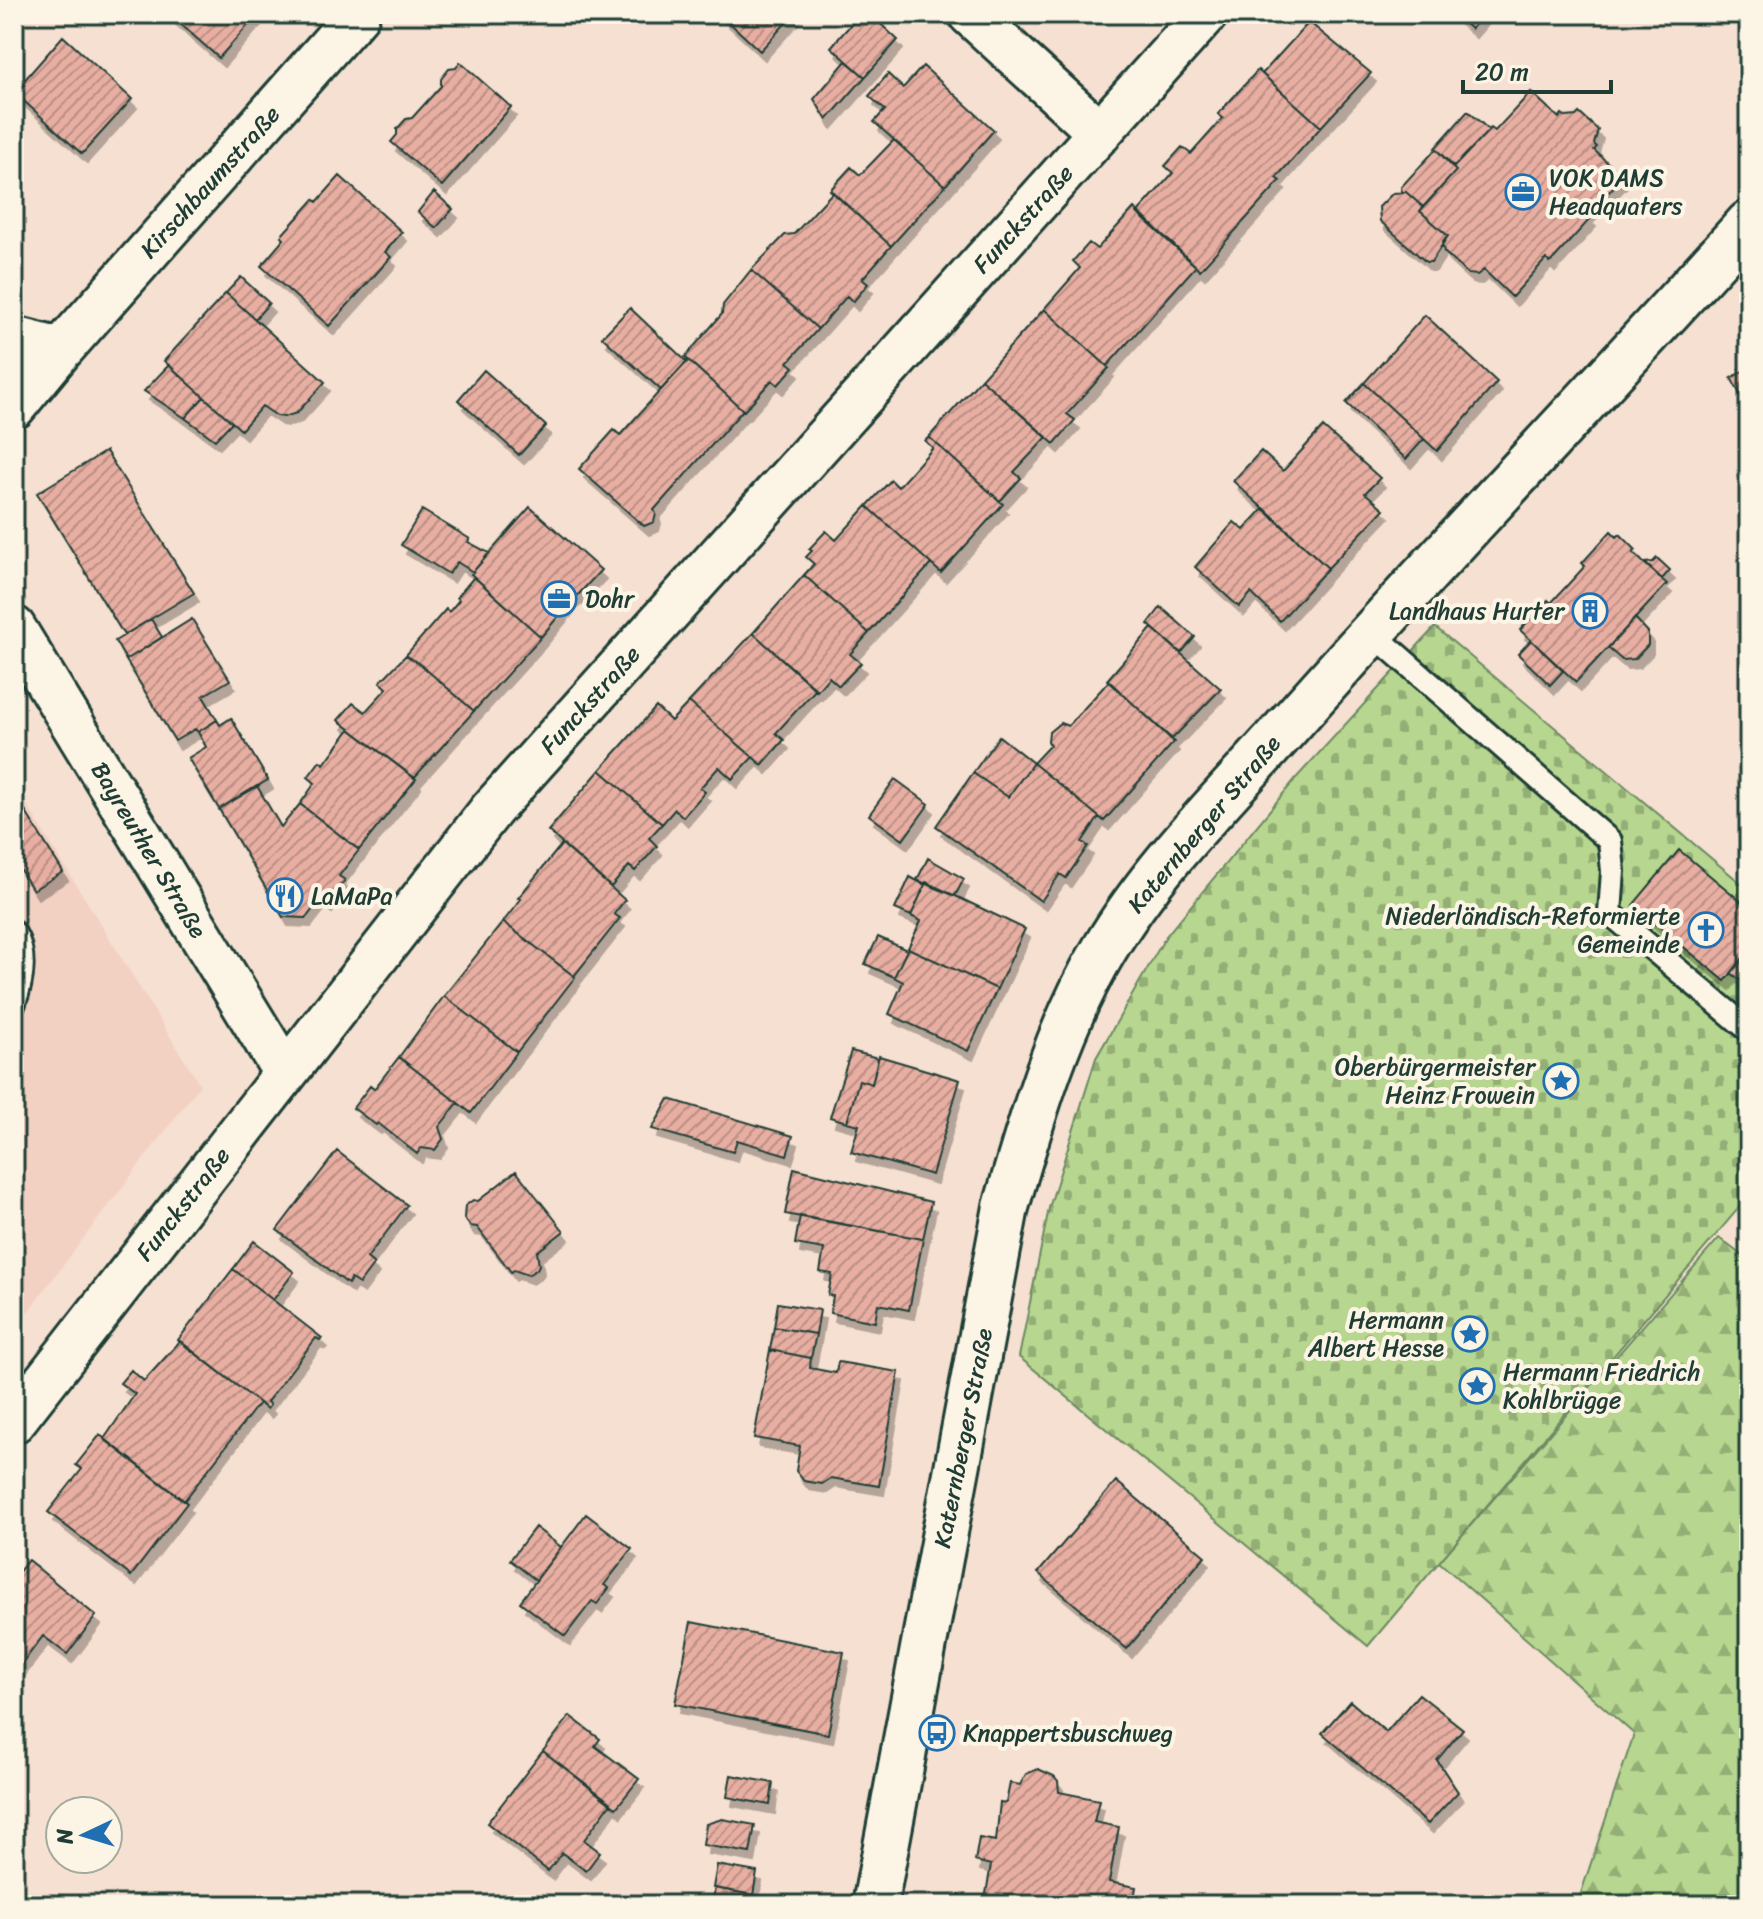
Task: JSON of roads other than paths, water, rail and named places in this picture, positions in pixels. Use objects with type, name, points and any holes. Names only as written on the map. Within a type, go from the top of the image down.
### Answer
[{"type":"street","name":"Kirschbaumstraße","points":[[14,407],[358,14]]},
{"type":"street","points":[[970,14],[1100,133]]},
{"type":"street","name":"Funckstraße","points":[[14,1421],[492,809],[1206,14]]},
{"type":"street","name":"Katernberger Straße","points":[[875,1905],[1006,1207],[1039,1096],[1071,1012],[1104,949],[1143,890],[1371,632],[1733,259],[1749,223]]},
{"type":"street","points":[[14,338],[61,350]]},
{"type":"street","name":"Bayreuther Straße","points":[[14,628],[285,1073]]},
{"type":"lane","points":[[1371,632],[1610,841],[1613,871],[1610,913],[1749,1030]]},
{"type":"lane","points":[[14,933],[21,946],[20,986],[14,1003]]},
{"type":"place","name":"VOK DAMS Headquaters","points":[[1523,192]]},
{"type":"place","name":"Dohr","points":[[559,599]]},
{"type":"place","name":"Landhaus Hurter","points":[[1590,611]]},
{"type":"place","name":"LaMaPa","points":[[285,896]]},
{"type":"place","name":"Niederländisch-Reformierte Gemeinde","points":[[1706,930]]},
{"type":"place","name":"Oberbürgermeister Heinz Frowein","points":[[1561,1081]]},
{"type":"place","name":"Hermann Albert Hesse","points":[[1470,1334]]},
{"type":"place","name":"Hermann Friedrich Kohlbrügge","points":[[1477,1386]]},
{"type":"place","name":"Knappertsbuschweg","points":[[937,1733]]}]
